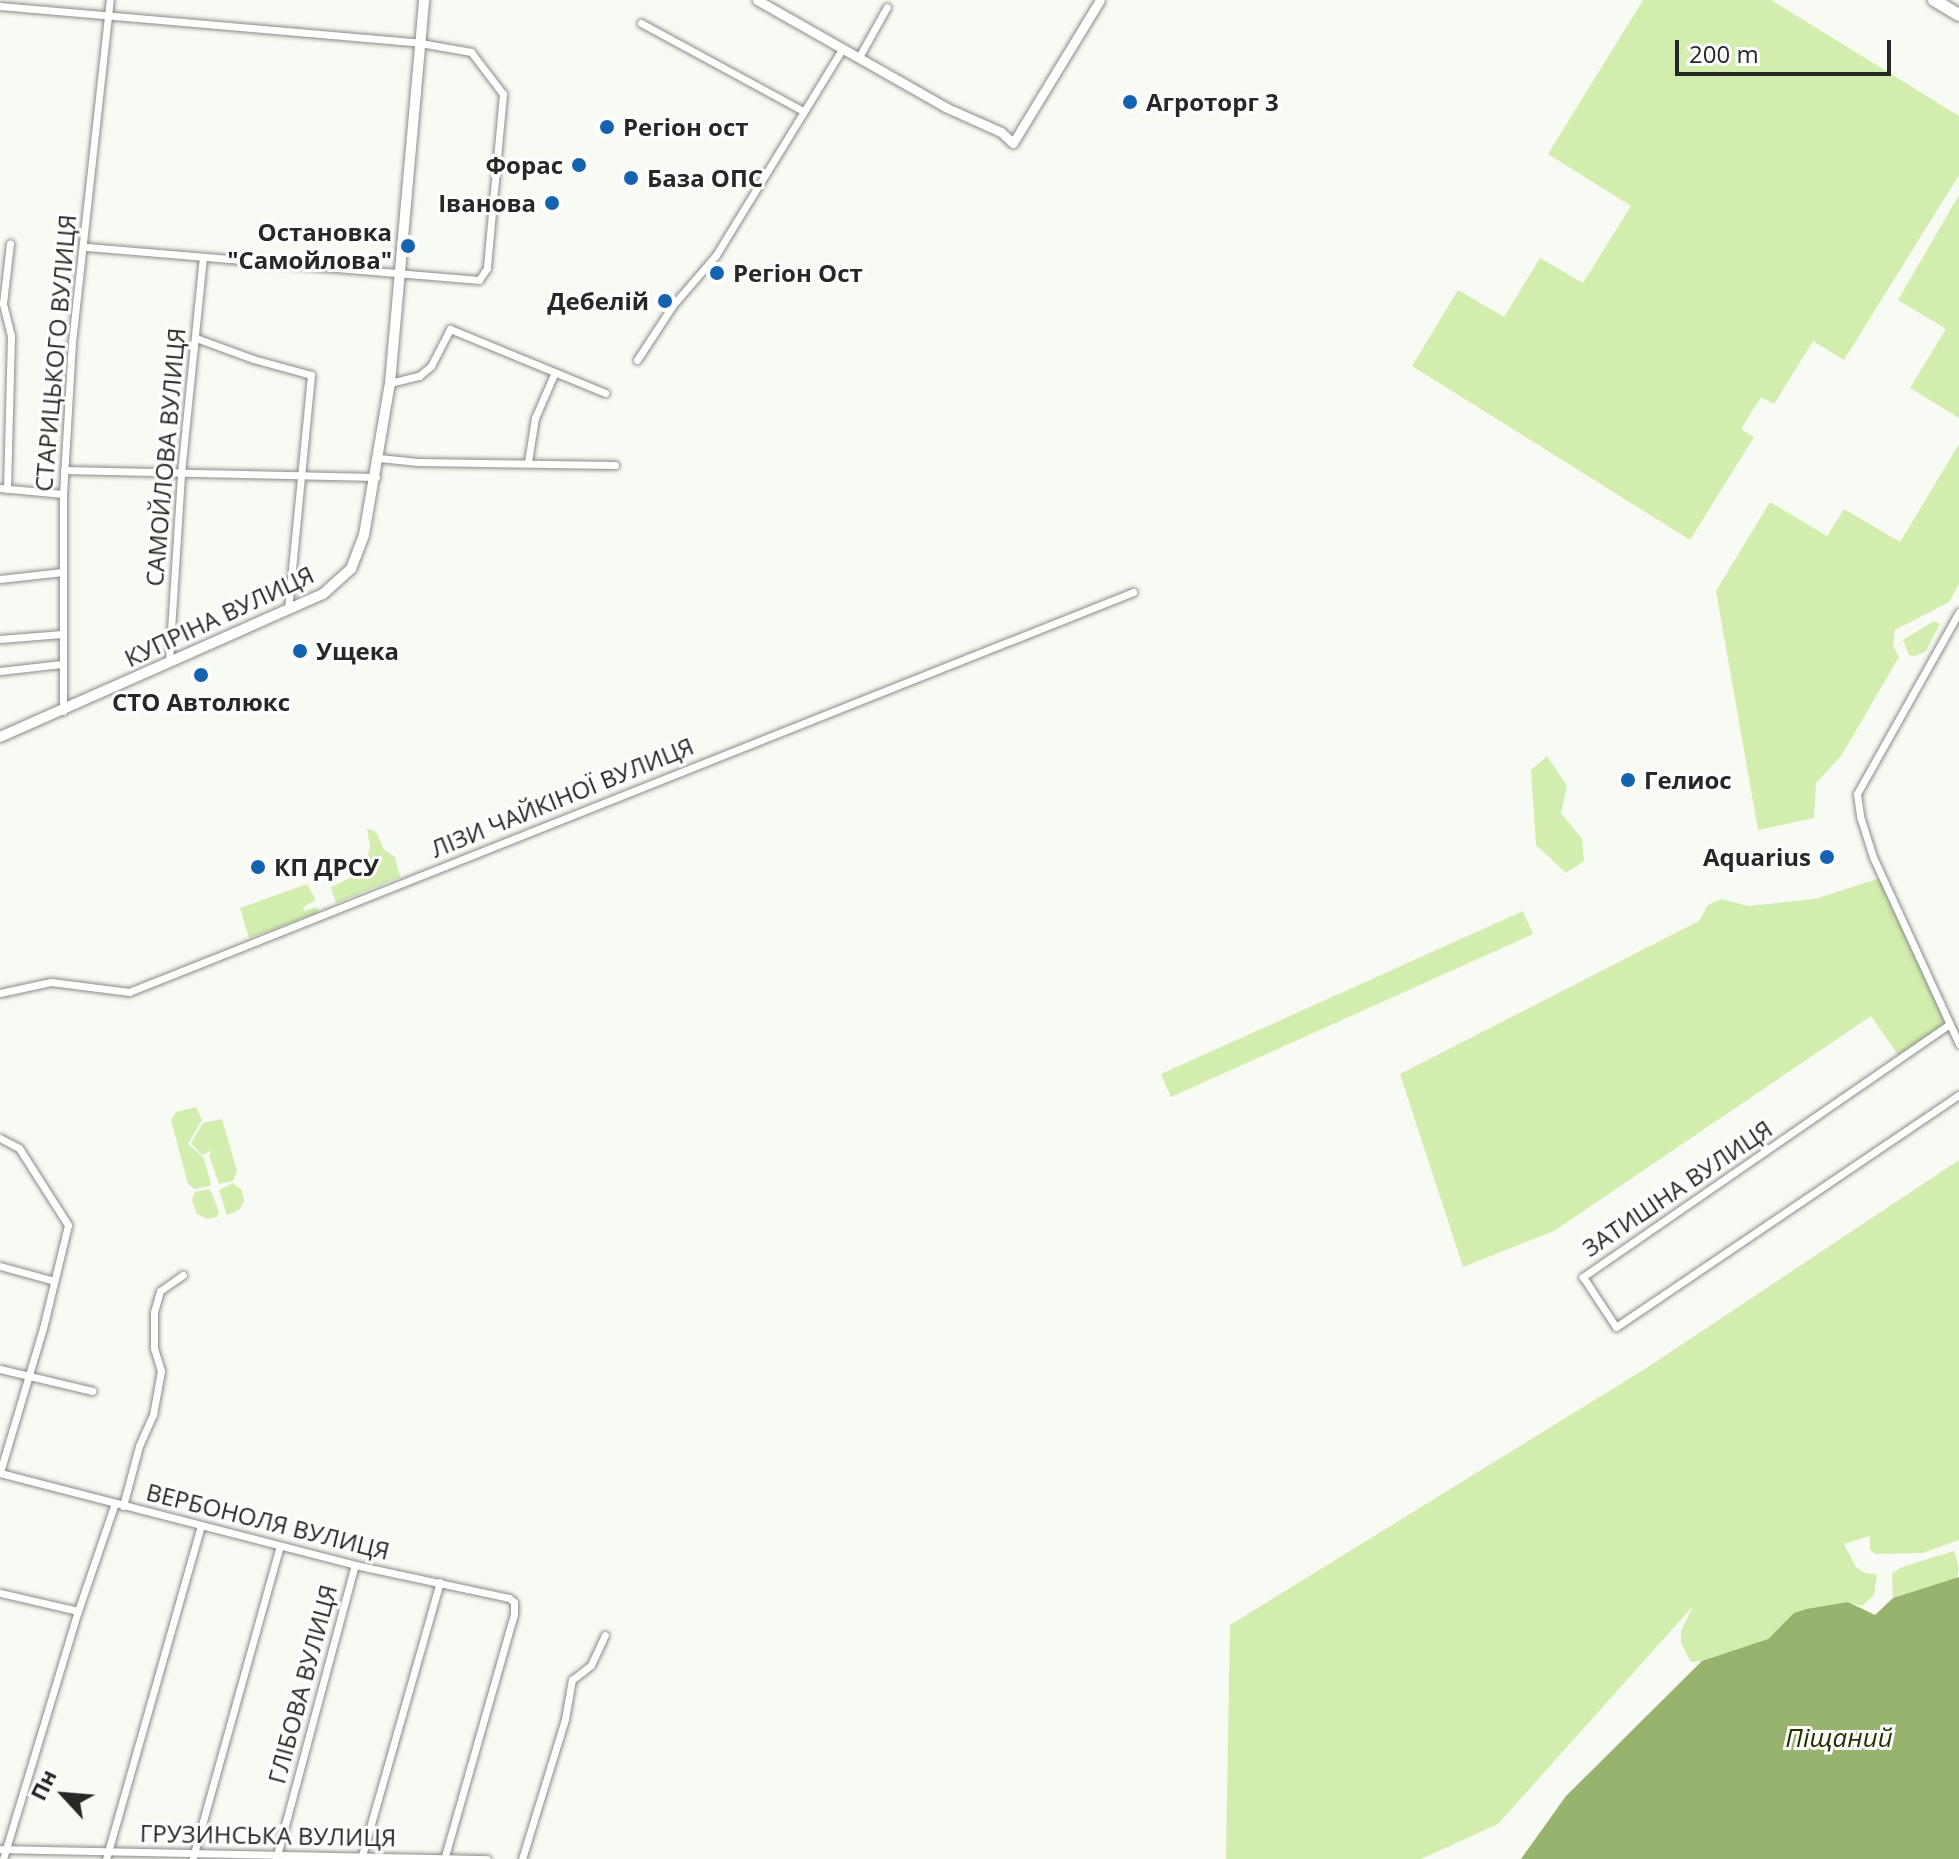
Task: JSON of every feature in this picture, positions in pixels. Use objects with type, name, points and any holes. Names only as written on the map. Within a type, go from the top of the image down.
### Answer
[{"type":"main road","name":"КУПРІНА ВУЛИЦЯ","points":[[0,737],[323,594],[351,569],[364,535],[390,383],[424,0]]},
{"type":"main road","points":[[1934,0],[1959,15]]},
{"type":"street","name":"СТАРИЦЬКОГО ВУЛИЦЯ","points":[[63,711],[63,494],[72,342],[110,0]]},
{"type":"street","points":[[757,0],[945,107],[1001,132],[1013,143],[1100,0]]},
{"type":"street","points":[[0,6],[18,4],[420,43],[471,52],[503,94],[487,268],[479,280],[84,247]]},
{"type":"street","points":[[859,57],[887,7]]},
{"type":"street","points":[[641,23],[803,111]]},
{"type":"street","points":[[637,360],[673,305],[716,255],[843,48]]},
{"type":"street","points":[[10,243],[3,303],[11,336],[3,488],[63,494]]},
{"type":"street","name":"САМОЙЛОВА ВУЛИЦЯ","points":[[169,661],[181,473],[203,257]]},
{"type":"street","points":[[390,383],[419,376],[431,366],[450,329],[605,393]]},
{"type":"street","points":[[196,338],[253,359],[311,375],[288,610]]},
{"type":"street","points":[[528,462],[535,418],[555,372]]},
{"type":"street","points":[[379,458],[418,462],[615,465]]},
{"type":"street","points":[[64,470],[376,477]]},
{"type":"street","points":[[0,579],[63,572]]},
{"type":"street","name":"ЛІЗИ ЧАЙКІНОЇ ВУЛИЦЯ","points":[[0,993],[51,982],[129,992],[1133,592]]},
{"type":"street","points":[[1959,612],[1857,794],[1860,816],[1873,857],[1959,1044]]},
{"type":"street","points":[[0,639],[62,634]]},
{"type":"street","points":[[0,671],[62,664]]},
{"type":"street","name":"ЗАТИШНА ВУЛИЦЯ","points":[[1948,1025],[1583,1277],[1616,1327],[1959,1095]]},
{"type":"street","points":[[0,1138],[19,1148],[68,1225],[0,1472]]},
{"type":"street","points":[[0,1266],[54,1281]]},
{"type":"street","points":[[3,1859],[3,1850],[78,1611],[153,1415],[161,1371],[154,1348],[154,1312],[160,1291],[183,1275]]},
{"type":"street","points":[[0,1369],[92,1391]]},
{"type":"street","name":"ВЕРБОНОЛЯ ВУЛИЦЯ","points":[[0,1472],[355,1565],[509,1598],[514,1602],[514,1614],[444,1858]]},
{"type":"street","points":[[106,1856],[201,1525]]},
{"type":"street","points":[[193,1857],[280,1546]]},
{"type":"street","name":"ГЛІБОВА ВУЛИЦЯ","points":[[276,1858],[355,1565]]},
{"type":"street","points":[[361,1858],[440,1582]]},
{"type":"street","points":[[0,1593],[78,1611]]},
{"type":"street","points":[[522,1859],[565,1719],[572,1680],[591,1665],[605,1635]]},
{"type":"street","name":"ГРУЗИНСЬКА ВУЛИЦЯ","points":[[3,1850],[106,1856],[487,1859]]},
{"type":"shaded area","points":[[1643,0],[1771,0],[1959,116],[1959,175],[1844,360],[1813,341],[1774,404],[1761,397],[1741,429],[1754,437],[1690,540],[1412,366],[1458,290],[1504,317],[1540,258],[1583,283],[1631,206],[1548,154]]},
{"type":"shaded area","points":[[1959,195],[1959,418],[1910,388],[1946,329],[1898,300]]},
{"type":"shaded area","points":[[1959,444],[1959,584],[1949,602],[1895,630],[1893,646],[1899,657],[1841,756],[1816,783],[1814,818],[1758,830],[1716,591],[1770,502],[1827,536],[1844,509],[1900,542]]},
{"type":"shaded area","points":[[1934,621],[1940,624],[1926,651],[1909,655],[1903,640]]},
{"type":"shaded area","points":[[1547,756],[1567,786],[1561,813],[1582,839],[1584,861],[1566,873],[1536,845],[1531,770]]},
{"type":"shaded area","points":[[367,828],[376,832],[384,850],[395,857],[400,877],[336,903],[331,887],[359,874],[366,864],[370,847]]},
{"type":"shaded area","points":[[1883,877],[1948,1025],[1901,1059],[1871,1016],[1554,1231],[1463,1267],[1400,1074],[1699,921],[1708,905],[1721,899],[1748,906],[1815,899]]},
{"type":"shaded area","points":[[307,884],[316,900],[303,907],[305,911],[316,907],[319,912],[249,938],[240,908]]},
{"type":"shaded area","points":[[1523,911],[1533,934],[1171,1097],[1161,1074]]},
{"type":"shaded area","points":[[196,1107],[202,1120],[188,1144],[203,1157],[211,1183],[210,1186],[195,1189],[188,1184],[171,1120],[176,1112]]},
{"type":"shaded area","points":[[222,1119],[237,1171],[233,1181],[219,1184],[209,1155],[213,1150],[202,1155],[191,1143],[203,1123]]},
{"type":"shaded area","points":[[1959,1160],[1959,1540],[1923,1553],[1875,1554],[1870,1549],[1870,1536],[1844,1544],[1856,1567],[1864,1573],[1877,1574],[1874,1595],[1862,1606],[1848,1602],[1806,1609],[1794,1613],[1768,1639],[1691,1662],[1681,1643],[1681,1631],[1693,1606],[1498,1824],[1421,1859],[1226,1859],[1230,1625],[1648,1367]]},
{"type":"shaded area","points":[[233,1183],[242,1190],[244,1201],[239,1210],[227,1215],[219,1190]]},
{"type":"shaded area","points":[[210,1189],[219,1212],[217,1217],[207,1219],[197,1214],[192,1200],[195,1192]]},
{"type":"shaded area","points":[[1954,1551],[1959,1568],[1957,1578],[1893,1598],[1892,1574],[1902,1567]]},
{"type":"water","name":"Піщаний","points":[[1959,1577],[1959,1859],[1521,1859],[1566,1796],[1702,1661],[1768,1639],[1794,1613],[1806,1609],[1848,1602],[1875,1615],[1893,1598]]},
{"type":"place","name":"Агроторг 3","points":[[1130,102]]},
{"type":"place","name":"Регіон ост","points":[[607,127]]},
{"type":"place","name":"Форас","points":[[579,165]]},
{"type":"place","name":"База ОПС","points":[[631,178]]},
{"type":"place","name":"Іванова","points":[[552,203]]},
{"type":"place","name":"Остановка \"Самойлова\"","points":[[408,246]]},
{"type":"place","name":"Регіон Ост","points":[[717,273]]},
{"type":"place","name":"Дебелій","points":[[665,301]]},
{"type":"place","name":"Ущека","points":[[300,651]]},
{"type":"place","name":"СТО Автолюкс","points":[[201,675]]},
{"type":"place","name":"Гелиос","points":[[1628,780]]},
{"type":"place","name":"Aquarius","points":[[1827,857]]},
{"type":"place","name":"КП ДРСУ","points":[[258,867]]}]
